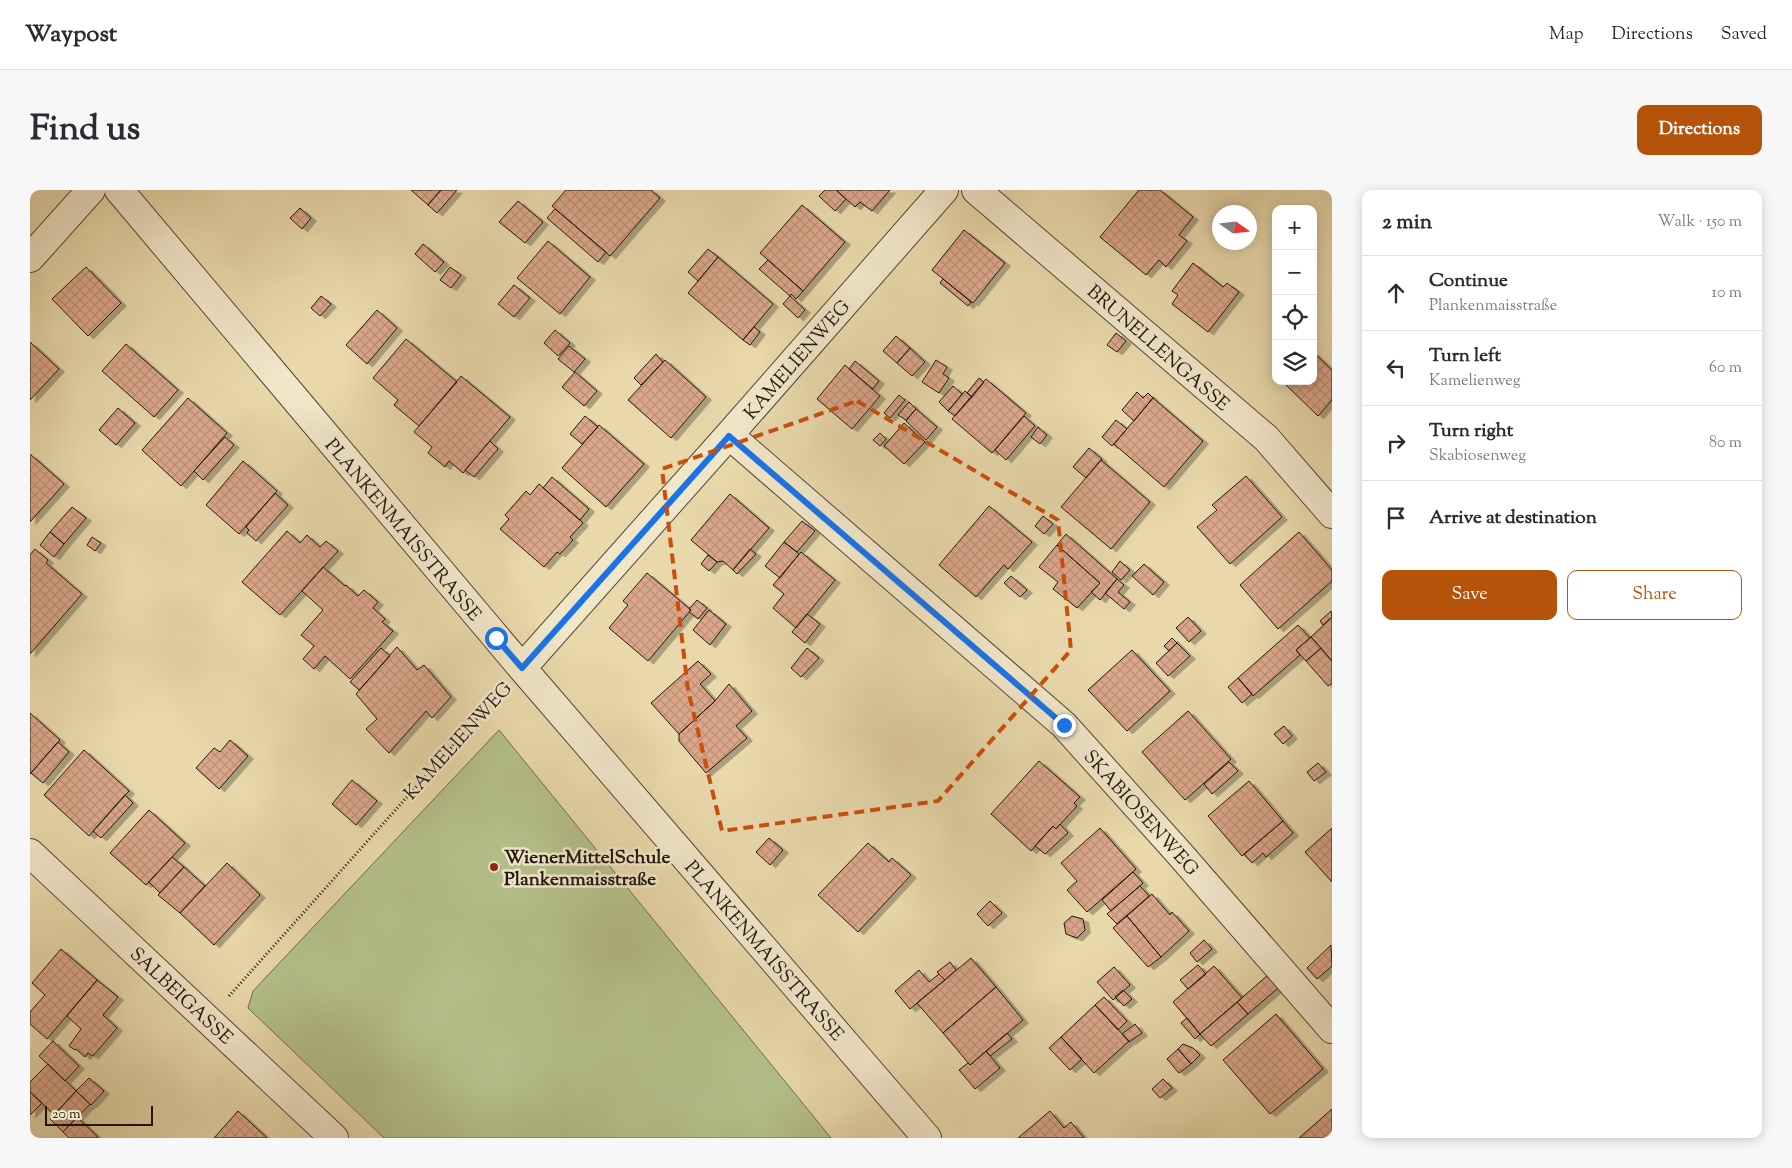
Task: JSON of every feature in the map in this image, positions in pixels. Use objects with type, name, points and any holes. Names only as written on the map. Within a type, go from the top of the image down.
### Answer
[{"type":"street","points":[[30,258],[91,190]]},
{"type":"street","name":"PLANKENMAISSTRASSE","points":[[120,190],[522,668],[927,1138]]},
{"type":"street","name":"KAMELIENWEG","points":[[522,668],[729,436],[944,190]]},
{"type":"street","name":"BRUNELLENGASSE","points":[[976,190],[1266,438],[1332,514]]},
{"type":"street","name":"SKABIOSENWEG","points":[[729,436],[1064,725],[1173,846],[1332,1029]]},
{"type":"street","name":"SALBEIGASSE","points":[[30,853],[334,1138]]},
{"type":"path","name":"KAMELIENWEG","points":[[208,1020],[522,668]]},
{"type":"highlighted area","points":[[857,401],[1058,520],[1071,650],[938,801],[722,831],[688,690],[662,469]]},
{"type":"green space","name":"WienerMittelSchule Plankenmaisstraße","points":[[499,730],[831,1138],[384,1138],[248,1008],[253,991]]},
{"type":"building","points":[[411,190],[441,190],[428,205]]},
{"type":"building","points":[[441,190],[457,190],[437,213],[428,205]]},
{"type":"building","points":[[566,190],[651,190],[660,198],[610,256],[552,206]]},
{"type":"building","points":[[825,190],[836,190],[846,199],[835,211],[819,196]]},
{"type":"building","points":[[836,190],[890,190],[872,211],[860,202],[855,207]]},
{"type":"building","points":[[1139,190],[1160,190],[1193,217],[1179,235],[1187,241],[1166,267],[1159,260],[1146,275],[1100,237]]},
{"type":"building","points":[[518,201],[543,222],[525,243],[499,222]]},
{"type":"building","points":[[802,205],[845,242],[803,291],[760,253]]},
{"type":"building","points":[[300,208],[311,218],[302,229],[290,218]]},
{"type":"building","points":[[555,209],[606,252],[598,262],[547,218]]},
{"type":"building","points":[[964,230],[1005,263],[973,303],[932,270]]},
{"type":"building","points":[[548,241],[590,277],[560,314],[517,278]]},
{"type":"building","points":[[423,244],[444,262],[435,272],[415,254]]},
{"type":"building","points":[[708,249],[718,257],[698,281],[688,272]]},
{"type":"building","points":[[718,257],[773,304],[743,340],[688,293]]},
{"type":"building","points":[[768,260],[803,291],[796,299],[759,269]]},
{"type":"building","points":[[1193,263],[1223,287],[1227,283],[1239,292],[1208,332],[1172,304],[1178,295],[1172,291]]},
{"type":"building","points":[[86,267],[121,303],[88,336],[52,299]]},
{"type":"building","points":[[450,267],[461,275],[451,288],[440,280]]},
{"type":"building","points":[[943,279],[971,302],[968,306],[940,283]]},
{"type":"building","points":[[514,285],[530,298],[514,317],[498,304]]},
{"type":"building","points":[[321,296],[331,304],[320,316],[311,308]]},
{"type":"building","points":[[790,296],[805,310],[798,318],[783,304]]},
{"type":"building","points":[[377,310],[397,328],[367,364],[346,345]]},
{"type":"building","points":[[754,327],[760,332],[750,345],[743,340]]},
{"type":"building","points":[[555,330],[570,343],[558,356],[544,343]]},
{"type":"building","points":[[1116,333],[1126,341],[1117,352],[1107,345]]},
{"type":"building","points":[[896,336],[910,348],[897,363],[883,351]]},
{"type":"building","points":[[406,339],[457,382],[419,426],[394,405],[398,400],[373,378]]},
{"type":"building","points":[[30,342],[59,369],[30,400]]},
{"type":"building","points":[[126,344],[178,390],[154,417],[102,371]]},
{"type":"building","points":[[569,346],[585,359],[574,372],[558,359]]},
{"type":"building","points":[[910,348],[925,362],[912,376],[897,363]]},
{"type":"building","points":[[656,354],[663,362],[641,385],[634,378]]},
{"type":"building","points":[[1317,356],[1332,370],[1332,400],[1318,416],[1286,385],[1317,385]]},
{"type":"building","points":[[665,360],[706,397],[671,438],[628,400]]},
{"type":"building","points":[[936,360],[947,367],[943,374],[949,378],[939,393],[922,382]]},
{"type":"building","points":[[855,361],[879,381],[873,389],[849,369]]},
{"type":"building","points":[[845,365],[880,396],[852,429],[817,399]]},
{"type":"building","points":[[575,372],[597,391],[584,406],[562,387]]},
{"type":"building","points":[[461,376],[510,417],[463,473],[449,461],[445,467],[428,453],[432,447],[414,432]]},
{"type":"building","points":[[979,378],[984,382],[972,397],[967,393]]},
{"type":"building","points":[[986,379],[1026,413],[992,453],[952,419]]},
{"type":"building","points":[[953,386],[962,394],[948,411],[939,402]]},
{"type":"building","points":[[965,391],[972,397],[955,416],[948,411]]},
{"type":"building","points":[[1137,392],[1143,398],[1148,393],[1153,398],[1134,421],[1122,410]]},
{"type":"building","points":[[899,395],[905,400],[890,418],[884,413]]},
{"type":"building","points":[[188,398],[227,433],[181,486],[142,450]]},
{"type":"building","points":[[1153,398],[1203,441],[1164,487],[1114,444]]},
{"type":"building","points":[[909,402],[916,409],[906,420],[898,415]]},
{"type":"building","points":[[118,408],[135,423],[116,445],[99,430]]},
{"type":"building","points":[[916,409],[937,427],[926,440],[906,421]]},
{"type":"building","points":[[585,416],[598,427],[582,444],[570,434]]},
{"type":"building","points":[[1024,416],[1035,426],[1006,460],[995,450]]},
{"type":"building","points":[[1116,420],[1127,429],[1112,446],[1102,437]]},
{"type":"building","points":[[904,423],[925,442],[904,464],[884,446]]},
{"type":"building","points":[[599,425],[644,464],[606,507],[562,468]]},
{"type":"building","points":[[1038,427],[1047,435],[1040,444],[1031,437]]},
{"type":"building","points":[[880,433],[886,439],[880,446],[873,440]]},
{"type":"building","points":[[225,437],[234,445],[203,480],[194,471]]},
{"type":"building","points":[[490,441],[498,449],[474,477],[465,470]]},
{"type":"building","points":[[1089,448],[1102,459],[1086,478],[1073,467]]},
{"type":"building","points":[[30,454],[64,484],[30,522]]},
{"type":"building","points":[[1101,460],[1150,502],[1111,549],[1061,507]]},
{"type":"building","points":[[243,461],[277,491],[239,534],[206,505]]},
{"type":"building","points":[[1246,476],[1282,517],[1230,564],[1197,527],[1217,510],[1212,505]]},
{"type":"building","points":[[552,477],[589,509],[580,520],[543,488]]},
{"type":"building","points":[[539,484],[583,523],[570,537],[573,540],[560,554],[557,552],[544,567],[500,529],[509,519],[505,515],[526,491],[530,495]]},
{"type":"building","points":[[275,493],[288,505],[256,541],[247,533],[249,530],[246,527]]},
{"type":"building","points":[[730,494],[769,528],[733,570],[723,561],[717,562],[691,540]]},
{"type":"building","points":[[989,506],[1032,542],[1008,569],[1004,565],[976,597],[939,565]]},
{"type":"building","points":[[72,507],[86,518],[64,544],[50,532]]},
{"type":"building","points":[[1043,516],[1053,524],[1044,534],[1035,526]]},
{"type":"building","points":[[802,521],[815,531],[797,552],[784,542]]},
{"type":"building","points":[[287,531],[300,543],[307,535],[320,547],[326,541],[338,551],[280,615],[242,582]]},
{"type":"building","points":[[50,532],[64,544],[54,557],[40,545]]},
{"type":"building","points":[[1299,532],[1332,570],[1332,581],[1278,629],[1240,585]]},
{"type":"building","points":[[1066,534],[1117,579],[1100,600],[1091,592],[1100,583],[1057,545]]},
{"type":"building","points":[[92,537],[101,543],[95,551],[87,545]]},
{"type":"building","points":[[784,542],[799,554],[780,578],[765,566]]},
{"type":"building","points":[[1057,545],[1100,583],[1077,608],[1053,589],[1058,582],[1039,567]]},
{"type":"building","points":[[35,549],[48,560],[46,563],[82,594],[30,654],[30,555]]},
{"type":"building","points":[[750,549],[756,554],[737,574],[733,570]]},
{"type":"building","points":[[801,552],[835,580],[796,628],[773,608],[784,594],[773,585]]},
{"type":"building","points":[[708,555],[717,562],[709,571],[701,564]]},
{"type":"building","points":[[1120,561],[1130,570],[1121,580],[1112,572]]},
{"type":"building","points":[[1144,564],[1164,582],[1153,595],[1132,576]]},
{"type":"building","points":[[323,567],[358,596],[364,590],[378,602],[373,608],[385,619],[382,622],[393,631],[350,679],[325,656],[314,669],[303,659],[314,646],[301,635],[323,610],[302,591]]},
{"type":"building","points":[[647,573],[691,610],[648,661],[609,628],[628,605],[623,601]]},
{"type":"building","points":[[1011,576],[1027,590],[1020,597],[1004,583]]},
{"type":"building","points":[[1117,579],[1124,585],[1118,592],[1130,602],[1124,609],[1105,593]]},
{"type":"building","points":[[697,600],[707,608],[698,619],[689,612],[691,610],[689,609]]},
{"type":"building","points":[[709,610],[726,624],[710,645],[693,630]]},
{"type":"building","points":[[1331,611],[1332,617],[1323,625],[1320,621]]},
{"type":"building","points":[[807,614],[820,624],[805,643],[792,632]]},
{"type":"building","points":[[1188,617],[1201,631],[1189,642],[1176,628]]},
{"type":"building","points":[[1332,617],[1332,661],[1311,637]]},
{"type":"building","points":[[1298,625],[1310,638],[1296,650],[1300,655],[1253,696],[1238,678]]},
{"type":"building","points":[[1311,637],[1321,648],[1306,661],[1296,650]]},
{"type":"building","points":[[1172,638],[1177,643],[1169,651],[1164,646]]},
{"type":"building","points":[[1177,643],[1190,656],[1168,676],[1156,663]]},
{"type":"building","points":[[397,647],[417,670],[424,665],[451,697],[432,718],[426,711],[389,753],[366,729],[377,719],[356,694]]},
{"type":"building","points":[[381,648],[390,656],[359,690],[350,682]]},
{"type":"building","points":[[807,648],[819,658],[801,677],[791,668]]},
{"type":"building","points":[[1321,648],[1332,661],[1332,683],[1328,686],[1306,661]]},
{"type":"building","points":[[1132,650],[1170,691],[1127,731],[1088,690]]},
{"type":"building","points":[[698,661],[711,674],[700,684],[715,701],[679,734],[651,703]]},
{"type":"building","points":[[1238,678],[1252,694],[1242,703],[1228,687]]},
{"type":"building","points":[[729,684],[752,711],[736,726],[747,738],[706,773],[679,741],[679,734],[715,701]]},
{"type":"building","points":[[1188,711],[1231,759],[1185,800],[1142,752]]},
{"type":"building","points":[[30,713],[60,740],[30,774]]},
{"type":"building","points":[[1284,726],[1292,736],[1283,744],[1274,734]]},
{"type":"building","points":[[230,740],[248,756],[219,789],[196,768],[214,748],[220,752]]},
{"type":"building","points":[[58,742],[69,752],[43,783],[31,773]]},
{"type":"building","points":[[84,750],[129,791],[89,836],[44,795]]},
{"type":"building","points":[[1039,761],[1080,797],[1074,803],[1077,806],[1056,829],[1053,826],[1031,851],[991,814]]},
{"type":"building","points":[[1229,762],[1238,771],[1212,794],[1204,784]]},
{"type":"building","points":[[1318,763],[1326,772],[1314,781],[1307,772]]},
{"type":"building","points":[[352,780],[377,801],[356,825],[332,804]]},
{"type":"building","points":[[1249,781],[1283,821],[1242,856],[1208,816]]},
{"type":"building","points":[[125,795],[133,803],[101,838],[93,831]]},
{"type":"building","points":[[149,810],[185,843],[146,885],[110,853]]},
{"type":"building","points":[[1283,821],[1293,833],[1266,857],[1263,853],[1252,863],[1244,854]]},
{"type":"building","points":[[1060,824],[1068,833],[1045,854],[1035,846],[1053,826],[1056,829]]},
{"type":"building","points":[[1100,828],[1136,869],[1087,912],[1067,890],[1077,881],[1061,863]]},
{"type":"building","points":[[1332,828],[1332,882],[1305,852]]},
{"type":"building","points":[[769,838],[783,850],[770,865],[756,852]]},
{"type":"building","points":[[868,843],[889,862],[892,858],[911,875],[858,932],[818,895]]},
{"type":"building","points":[[172,857],[184,867],[160,893],[149,882]]},
{"type":"building","points":[[227,863],[260,895],[214,945],[180,913]]},
{"type":"building","points":[[184,867],[205,886],[180,913],[158,895]]},
{"type":"building","points":[[1133,872],[1143,883],[1111,911],[1102,900]]},
{"type":"building","points":[[1140,886],[1149,896],[1117,924],[1107,914]]},
{"type":"building","points":[[1152,894],[1170,915],[1172,912],[1189,931],[1161,957],[1127,916]]},
{"type":"building","points":[[990,901],[1002,913],[988,926],[977,914]]},
{"type":"building","points":[[1072,916],[1083,919],[1085,930],[1077,938],[1066,934],[1064,923]]},
{"type":"building","points":[[1127,916],[1161,957],[1148,967],[1113,928]]},
{"type":"building","points":[[1204,940],[1212,949],[1197,962],[1190,953]]},
{"type":"building","points":[[1331,945],[1332,966],[1317,979],[1307,968]]},
{"type":"building","points":[[61,949],[97,980],[47,1039],[30,1024],[30,1012],[45,995],[32,983]]},
{"type":"building","points":[[971,958],[996,987],[943,1033],[917,1003]]},
{"type":"building","points":[[950,962],[956,970],[945,980],[937,972]]},
{"type":"building","points":[[1198,965],[1206,974],[1188,989],[1180,980]]},
{"type":"building","points":[[1214,966],[1242,998],[1200,1034],[1173,1002]]},
{"type":"building","points":[[1114,967],[1130,985],[1113,1000],[1097,982]]},
{"type":"building","points":[[919,970],[929,982],[939,974],[945,980],[910,1009],[895,991]]},
{"type":"building","points":[[1268,975],[1278,988],[1248,1014],[1237,1002]]},
{"type":"building","points":[[97,980],[118,997],[103,1015],[117,1028],[93,1056],[88,1053],[85,1057],[69,1046],[81,1029],[67,1016]]},
{"type":"building","points":[[996,987],[1023,1020],[970,1065],[943,1033]]},
{"type":"building","points":[[1123,990],[1132,999],[1124,1006],[1115,997]]},
{"type":"building","points":[[1104,997],[1127,1021],[1118,1030],[1095,1005]]},
{"type":"building","points":[[1237,1002],[1248,1014],[1211,1046],[1200,1034]]},
{"type":"building","points":[[1095,1005],[1129,1041],[1094,1073],[1061,1037]]},
{"type":"building","points":[[1276,1014],[1323,1069],[1270,1114],[1223,1060]]},
{"type":"building","points":[[1187,1018],[1200,1034],[1195,1039],[1181,1023]]},
{"type":"building","points":[[1135,1024],[1142,1033],[1129,1042],[1122,1034]]},
{"type":"building","points":[[1007,1033],[1012,1039],[990,1056],[986,1051]]},
{"type":"building","points":[[1061,1037],[1082,1059],[1070,1070],[1049,1048]]},
{"type":"building","points":[[53,1041],[79,1066],[65,1081],[39,1056]]},
{"type":"building","points":[[1183,1044],[1193,1048],[1200,1055],[1191,1064],[1178,1049]]},
{"type":"building","points":[[1178,1049],[1191,1064],[1179,1073],[1167,1059]]},
{"type":"building","points":[[986,1051],[1000,1068],[975,1089],[959,1070],[968,1063],[970,1065]]},
{"type":"building","points":[[48,1064],[76,1091],[54,1115],[30,1092],[30,1082]]},
{"type":"building","points":[[89,1078],[104,1091],[91,1105],[76,1091]]},
{"type":"building","points":[[1163,1079],[1172,1088],[1160,1098],[1152,1089]]},
{"type":"building","points":[[76,1091],[90,1104],[63,1132],[50,1119]]},
{"type":"building","points":[[30,1092],[42,1103],[30,1115]]},
{"type":"building","points":[[1332,1109],[1332,1138],[1299,1138]]},
{"type":"building","points":[[238,1111],[267,1138],[214,1138]]},
{"type":"building","points":[[1050,1111],[1064,1128],[1071,1122],[1084,1138],[1018,1138]]},
{"type":"building","points":[[77,1117],[98,1137],[69,1138],[63,1132]]},
{"type":"place","name":"WienerMittelSchule Plankenmaisstraße","points":[[494,867]]},
{"type":"route","points":[[496,638],[522,668],[729,436],[1064,725]]}]
